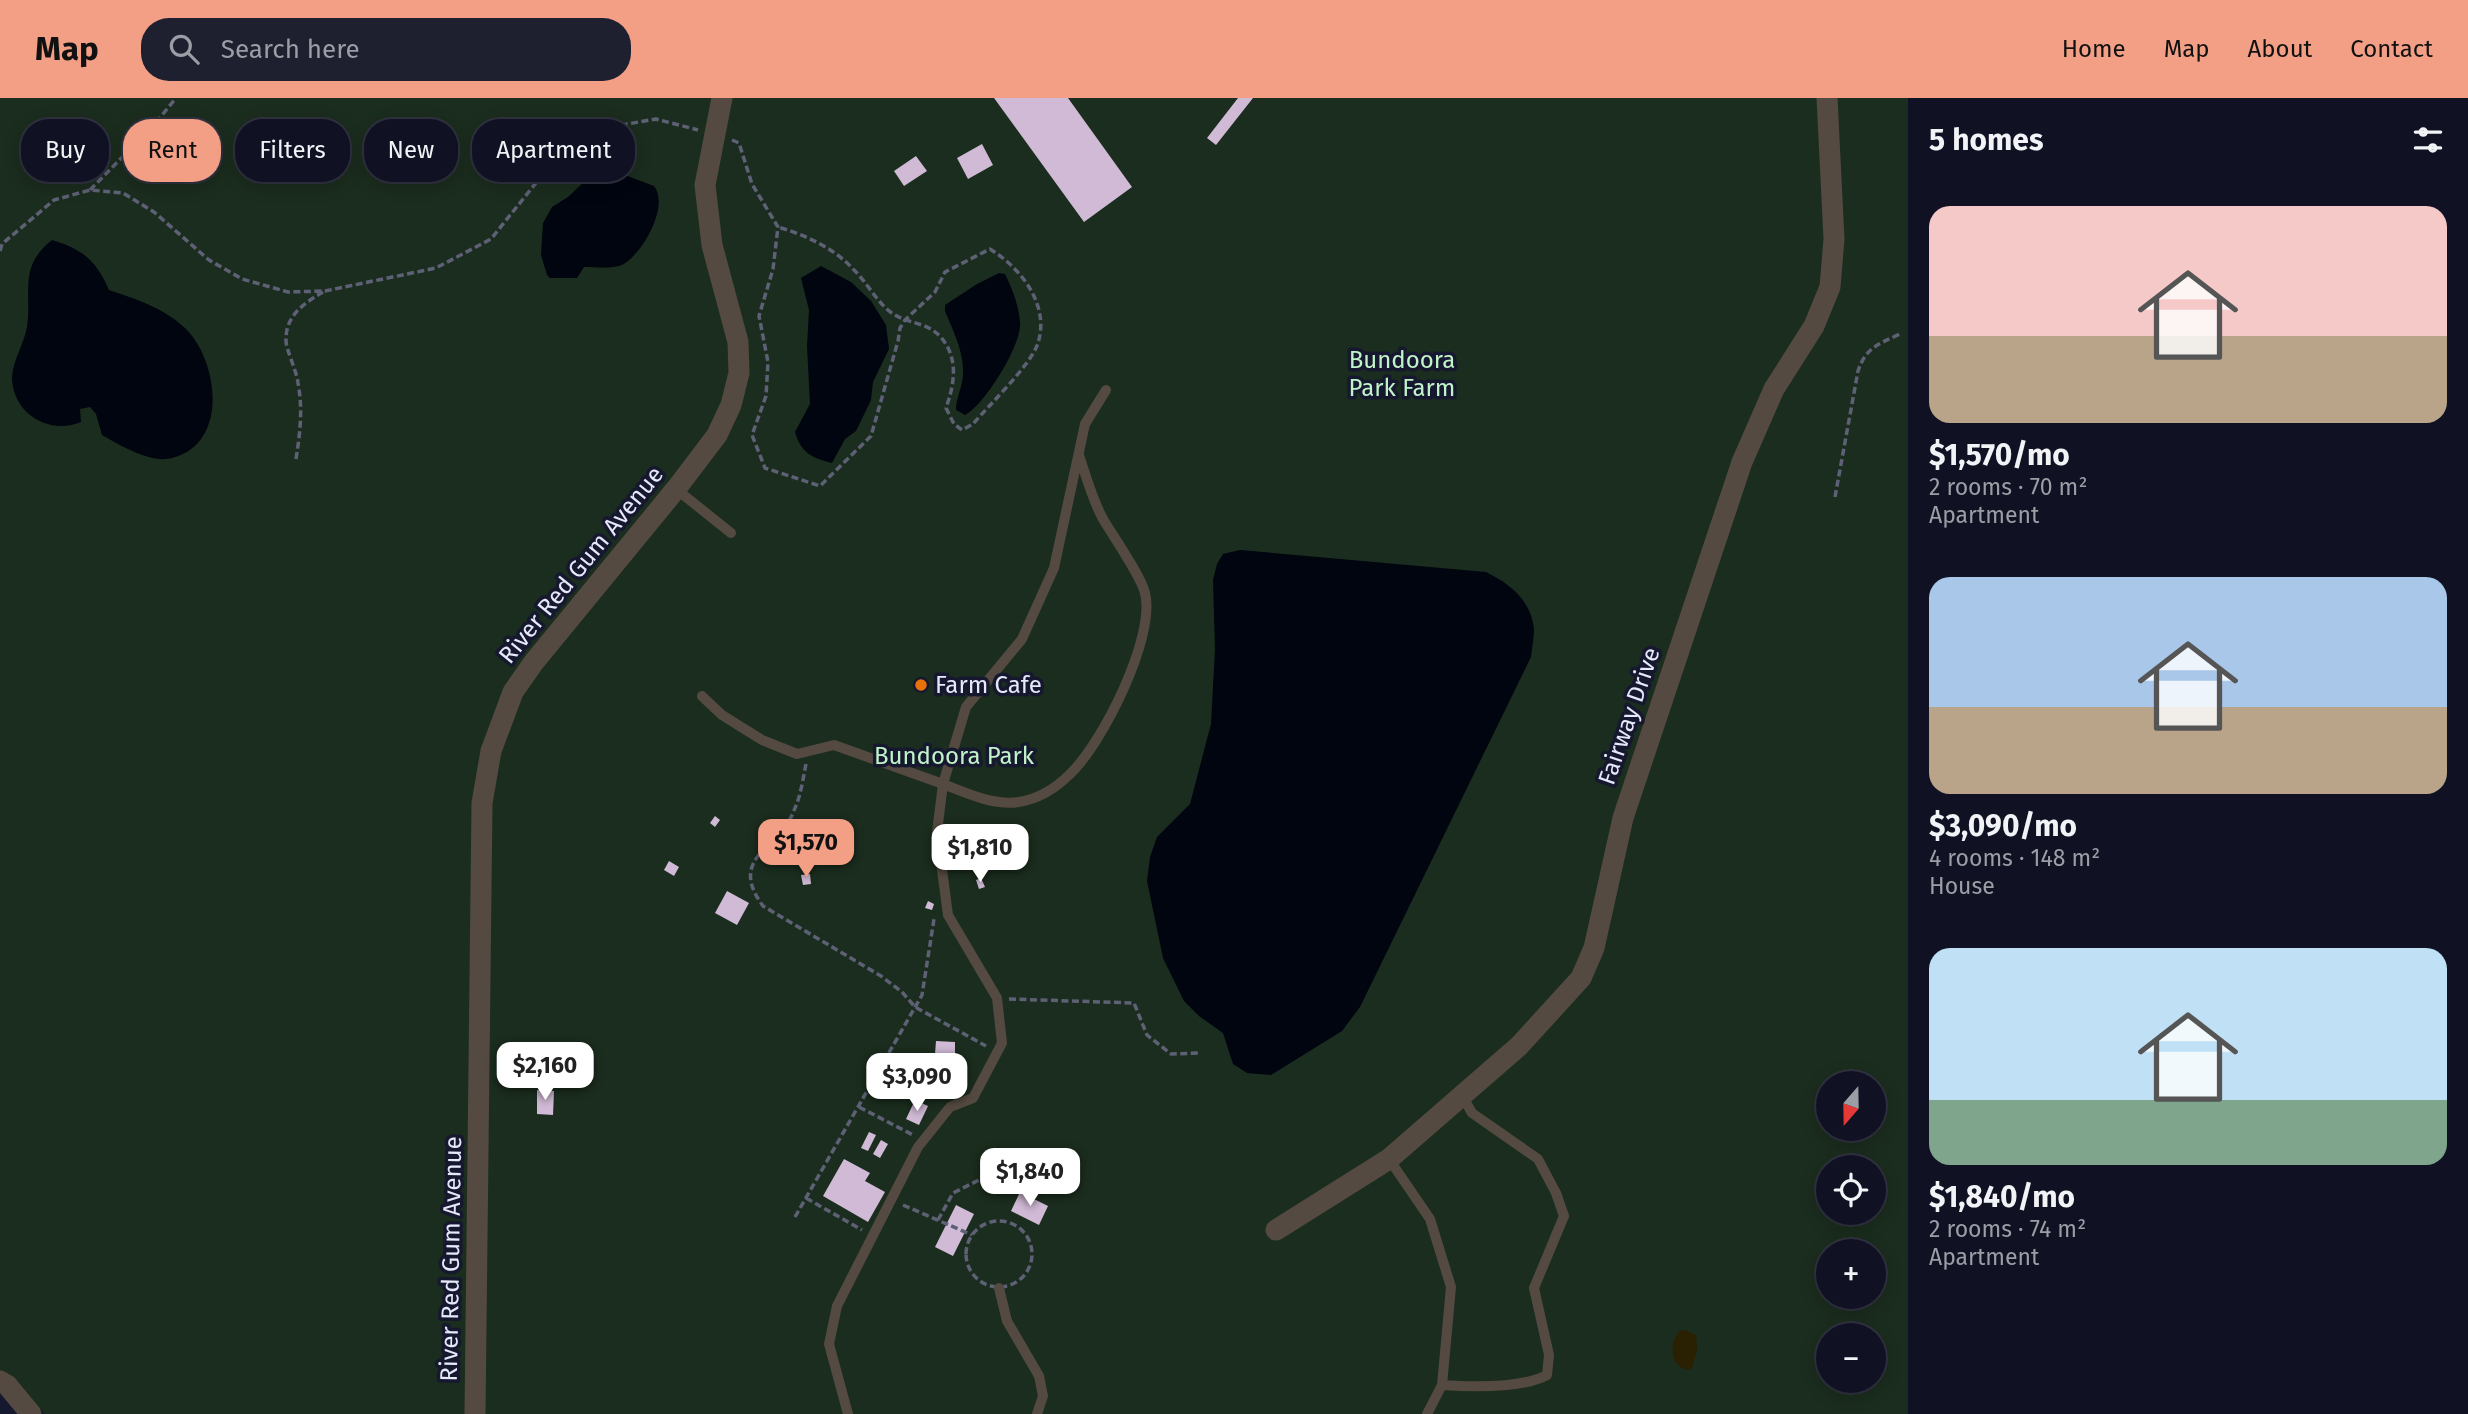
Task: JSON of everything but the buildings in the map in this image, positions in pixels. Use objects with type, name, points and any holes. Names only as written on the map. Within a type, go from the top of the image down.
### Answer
[{"type":"street","name":"River Red Gum Avenue","points":[[475,1414],[482,803],[491,751],[513,692],[534,662],[676,489],[717,435],[731,405],[739,373],[738,342],[712,245],[705,185],[722,98]]},
{"type":"street","name":"Fairway Drive","points":[[1276,1230],[1390,1159],[1519,1046],[1581,978],[1594,948],[1623,818],[1742,462],[1774,389],[1814,326],[1830,287],[1834,239],[1827,98]]},
{"type":"street","points":[[0,1381],[7,1385],[31,1414]]},
{"type":"lane","points":[[848,1414],[829,1344],[837,1306],[923,1141],[950,1107],[973,1098],[1002,1043],[997,998],[948,915],[937,832],[943,784],[966,707],[1022,639],[1054,568],[1085,424],[1106,390]]},
{"type":"lane","points":[[702,696],[722,715],[762,740],[797,754],[834,745],[1002,803],[1021,802],[1045,794],[1071,774],[1102,732],[1135,663],[1147,612],[1145,591],[1101,516],[1079,455]]},
{"type":"lane","points":[[676,489],[731,533]]},
{"type":"lane","points":[[1442,1385],[1533,1382],[1547,1375],[1549,1355],[1534,1288],[1564,1216],[1556,1193],[1538,1159],[1472,1113],[1463,1097]]},
{"type":"lane","points":[[1390,1159],[1430,1219],[1451,1287],[1442,1385],[1427,1414]]},
{"type":"lane","points":[[999,1287],[1007,1321],[1039,1376],[1043,1396],[1037,1414]]},
{"type":"path","points":[[90,190],[155,125],[176,98]]},
{"type":"path","points":[[0,251],[2,244],[54,200],[90,190],[123,193],[154,212],[209,260],[242,279],[288,292],[325,291],[436,268],[491,239],[576,133],[656,119],[739,143],[752,184],[778,227],[773,269],[759,316],[768,362],[766,396],[752,435],[765,468],[820,486],[871,436],[900,328],[905,320],[936,292],[945,272],[990,249],[1006,258],[1032,289],[1041,316],[1038,343],[1028,362],[973,424],[962,430],[954,425],[946,408],[953,389],[954,367],[947,346],[933,330],[918,322],[905,320],[888,311],[853,269],[835,253],[796,232],[778,227]]},
{"type":"path","points":[[296,459],[302,426],[298,383],[285,342],[291,319],[301,304],[325,291]]},
{"type":"path","points":[[1835,497],[1862,360],[1867,351],[1900,334]]},
{"type":"path","points":[[810,751],[796,807],[775,842],[758,856],[750,876],[751,887],[764,906],[881,976],[902,992],[915,1007],[997,1052]]},
{"type":"path","points":[[795,1217],[922,995],[934,919],[946,899]]},
{"type":"path","points":[[997,998],[1134,1003],[1147,1035],[1171,1054],[1201,1053]]},
{"type":"path","points":[[859,1107],[923,1141]]},
{"type":"path","points":[[937,1220],[953,1193],[979,1180],[1002,1179],[1019,1188]]},
{"type":"path","points":[[806,1198],[873,1236]]},
{"type":"path","points":[[891,1200],[972,1235]]},
{"type":"path","points":[[999,1220],[1012,1223],[1023,1230],[1031,1241],[1031,1267],[1023,1278],[1012,1285],[986,1285],[975,1277],[968,1266],[965,1254],[972,1235],[986,1223],[999,1220]]},
{"type":"green space","name":"Bundoora Park","points":[[0,98],[1908,98],[1908,1414],[45,1414],[18,1386],[0,1373]]},
{"type":"sand","points":[[1685,1330],[1696,1335],[1697,1350],[1692,1368],[1686,1370],[1676,1363],[1673,1353],[1676,1336],[1679,1331]]},
{"type":"shaded area","points":[[635,179],[654,186],[659,205],[652,229],[630,260],[622,265],[584,267],[577,278],[550,278],[541,255],[543,223],[552,207],[584,182],[635,182]]},
{"type":"shaded area","points":[[52,240],[72,247],[87,257],[99,271],[109,290],[168,315],[197,342],[211,380],[213,400],[210,419],[203,436],[190,450],[172,458],[145,456],[102,435],[96,414],[90,407],[80,409],[81,422],[57,426],[36,419],[19,403],[12,379],[27,327],[30,270],[41,250]]},
{"type":"shaded area","points":[[821,266],[851,282],[871,301],[886,325],[889,349],[873,382],[871,400],[856,431],[845,439],[832,463],[808,454],[800,445],[795,432],[810,404],[807,346],[809,310],[801,278]]},
{"type":"shaded area","points":[[999,273],[1005,274],[1015,297],[1020,322],[1019,332],[1009,358],[992,387],[965,415],[956,410],[963,364],[945,305]]},
{"type":"shaded area","points":[[1240,550],[1486,572],[1503,582],[1524,601],[1534,629],[1531,657],[1360,1007],[1342,1031],[1271,1075],[1247,1073],[1233,1064],[1223,1033],[1184,1001],[1163,958],[1147,881],[1150,857],[1157,837],[1190,804],[1211,724],[1215,649],[1213,580],[1223,554]]},
{"type":"place","name":"Farm Cafe","points":[[921,685]]},
{"type":"park label","name":"Bundoora Park Farm","points":[[1402,374]]}]
